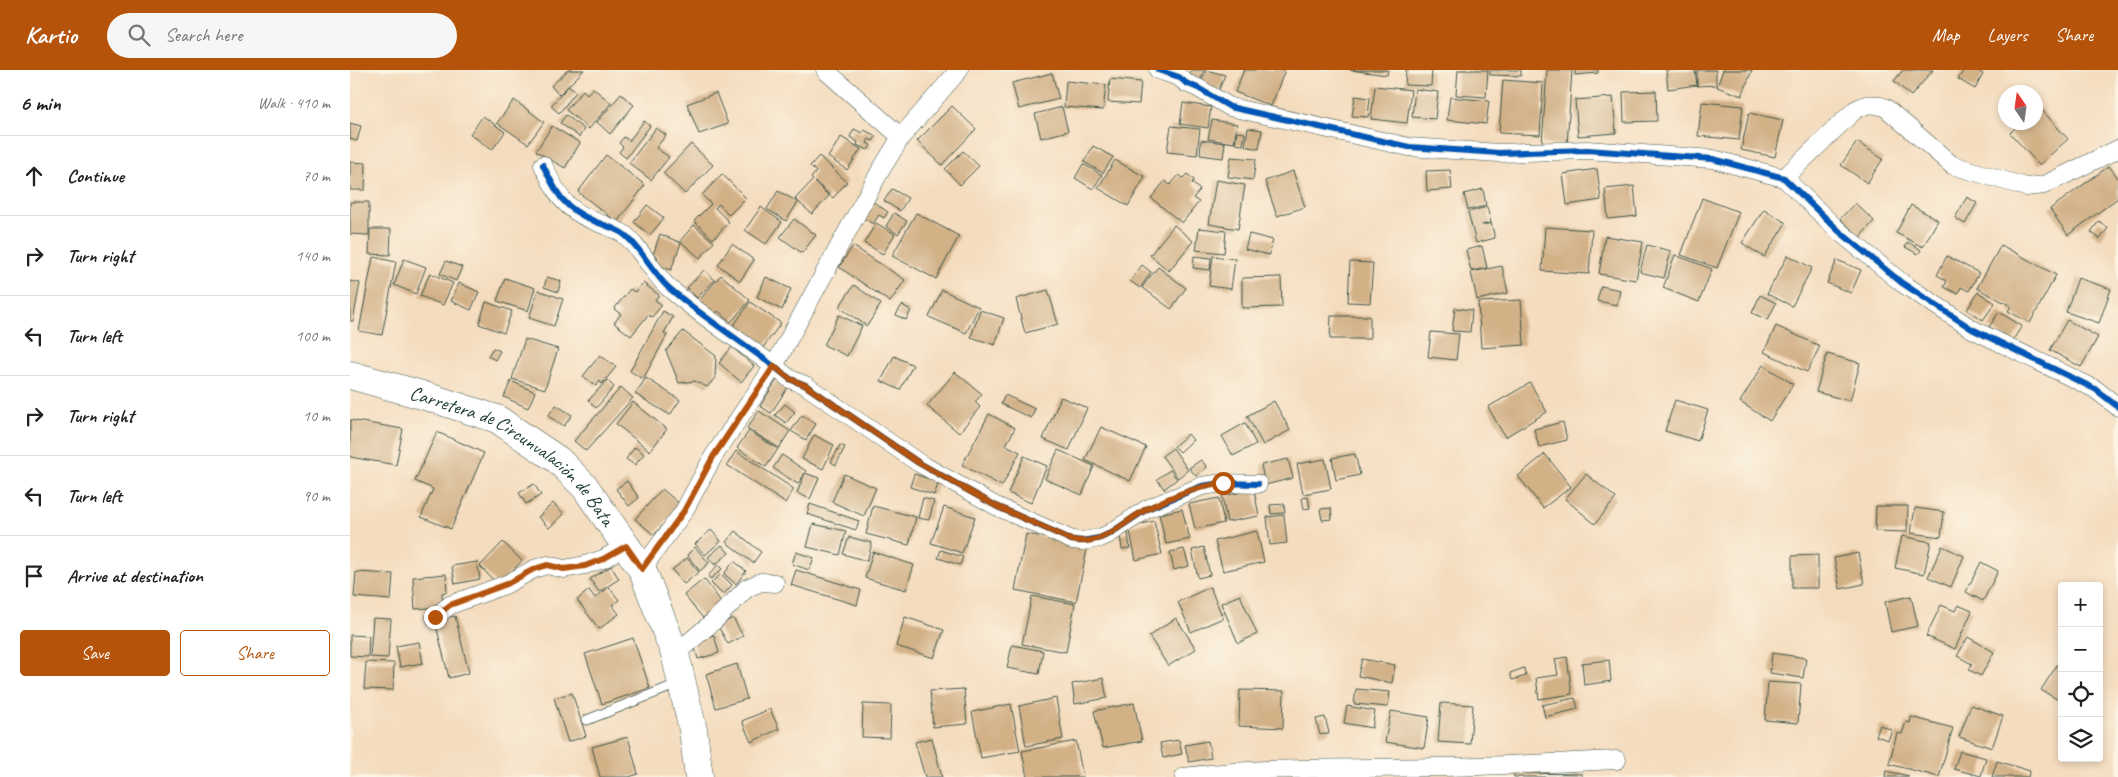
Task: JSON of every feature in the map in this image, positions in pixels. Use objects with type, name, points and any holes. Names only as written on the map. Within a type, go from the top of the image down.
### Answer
[{"type":"main road","name":"Carretera de Circunvalación de Bata","points":[[350,375],[497,419],[558,460],[585,487],[642,569],[674,654],[682,682],[693,730],[699,777]]},
{"type":"street","points":[[825,70],[901,137]]},
{"type":"street","points":[[642,569],[684,511],[713,457],[774,366],[879,173],[901,137],[960,70]]},
{"type":"street","points":[[1158,70],[1179,77],[1186,83],[1230,107],[1409,147],[1499,153],[1587,150],[1712,159],[1784,178],[1840,232],[1910,288],[1972,329],[2095,389],[2118,406]]},
{"type":"street","points":[[1784,178],[1855,110],[1863,105],[1875,103],[1886,108],[1952,165],[2026,188],[2044,185],[2118,148]]},
{"type":"street","points":[[543,165],[557,195],[564,204],[576,213],[622,233],[631,241],[668,287],[790,379],[805,385],[919,463],[996,506],[1072,540],[1082,541],[1100,538],[1147,509],[1202,486],[1223,483],[1258,484]]},
{"type":"street","points":[[435,617],[450,605],[507,584],[534,569],[547,565],[564,569],[585,566],[603,559],[626,546]]},
{"type":"street","points":[[674,654],[714,621],[748,588],[761,582],[775,583]]},
{"type":"street","points":[[1184,777],[1213,773],[1324,767],[1434,767],[1617,760]]},
{"type":"lane","points":[[587,720],[682,682]]},
{"type":"building","points":[[568,70],[584,70],[559,95],[551,86]]},
{"type":"building","points":[[1191,70],[1204,70],[1199,84],[1187,80]]},
{"type":"building","points":[[1206,70],[1225,75],[1217,94],[1200,87]]},
{"type":"building","points":[[1244,70],[1285,70],[1271,106],[1235,92]]},
{"type":"building","points":[[1350,70],[1388,70],[1387,75]]},
{"type":"building","points":[[1406,70],[1432,70],[1431,86],[1405,85]]},
{"type":"building","points":[[1458,70],[1488,70],[1486,97],[1456,95]]},
{"type":"building","points":[[1490,70],[1521,70],[1521,76],[1490,75]]},
{"type":"building","points":[[1547,70],[1572,70],[1567,145],[1542,143]]},
{"type":"building","points":[[1575,70],[1598,70],[1598,73],[1575,75]]},
{"type":"building","points":[[1666,70],[1695,70],[1697,85],[1668,89]]},
{"type":"building","points":[[1697,70],[1716,70],[1716,85],[1697,86]]},
{"type":"building","points":[[1723,70],[1752,70],[1742,96],[1717,87]]},
{"type":"building","points":[[1903,70],[1933,70],[1911,96],[1894,81]]},
{"type":"building","points":[[1964,70],[1976,70],[1983,74],[1975,89],[1958,79]]},
{"type":"building","points":[[1052,73],[1059,99],[1019,109],[1012,83]]},
{"type":"building","points":[[1110,79],[1141,82],[1139,104],[1108,102]]},
{"type":"building","points":[[1503,80],[1543,83],[1540,135],[1499,133]]},
{"type":"building","points":[[1066,81],[1106,85],[1103,110],[1064,107]]},
{"type":"building","points":[[568,86],[576,92],[559,113],[551,106]]},
{"type":"building","points":[[1375,86],[1411,90],[1407,123],[1371,119]]},
{"type":"building","points":[[593,88],[611,103],[589,129],[566,110],[583,90],[587,94]]},
{"type":"building","points":[[1415,89],[1438,92],[1435,119],[1412,117]]},
{"type":"building","points":[[1656,91],[1657,121],[1624,122],[1623,92]]},
{"type":"building","points":[[716,93],[728,124],[699,134],[687,104]]},
{"type":"building","points":[[621,94],[634,105],[610,134],[597,122]]},
{"type":"building","points":[[1355,96],[1370,98],[1368,117],[1352,116]]},
{"type":"building","points":[[1450,97],[1489,101],[1486,124],[1447,120]]},
{"type":"building","points":[[1613,97],[1616,133],[1578,136],[1575,100]]},
{"type":"building","points":[[514,100],[544,122],[528,144],[497,123]]},
{"type":"building","points":[[1702,102],[1743,106],[1739,140],[1698,136]]},
{"type":"building","points":[[1183,103],[1211,107],[1208,128],[1180,124]]},
{"type":"building","points":[[952,106],[976,129],[942,165],[917,141]]},
{"type":"building","points":[[1062,107],[1068,131],[1041,138],[1035,114]]},
{"type":"building","points":[[2043,111],[2068,139],[2039,165],[2010,133],[2013,130],[2043,130]]},
{"type":"building","points":[[1749,113],[1783,120],[1775,157],[1741,150]]},
{"type":"building","points":[[566,115],[584,129],[579,137],[560,123]]},
{"type":"building","points":[[483,116],[505,132],[492,150],[470,134]]},
{"type":"building","points":[[1212,120],[1237,124],[1234,143],[1208,139]]},
{"type":"building","points":[[644,121],[650,126],[626,158],[619,152],[623,147],[619,143],[624,137],[629,141]]},
{"type":"building","points":[[350,123],[361,126],[357,141],[350,139]]},
{"type":"building","points":[[552,126],[580,143],[565,168],[536,151]]},
{"type":"building","points":[[1171,126],[1200,129],[1197,155],[1167,152]]},
{"type":"building","points":[[656,128],[666,135],[656,148],[669,157],[651,180],[629,163]]},
{"type":"building","points":[[1248,128],[1262,130],[1259,149],[1245,146]]},
{"type":"building","points":[[854,129],[862,133],[864,130],[876,136],[873,141],[869,139],[867,143],[871,145],[868,150],[857,145],[858,142],[850,137]]},
{"type":"building","points":[[1237,132],[1245,133],[1243,145],[1235,144]]},
{"type":"building","points":[[841,137],[861,149],[847,170],[828,157]]},
{"type":"building","points":[[1201,140],[1225,143],[1223,158],[1200,155]]},
{"type":"building","points":[[1857,142],[1883,159],[1867,183],[1841,165]]},
{"type":"building","points":[[691,144],[713,165],[685,194],[663,173]]},
{"type":"building","points":[[1093,146],[1113,157],[1103,173],[1084,162]]},
{"type":"building","points":[[963,151],[979,166],[960,185],[945,169]]},
{"type":"building","points":[[606,155],[645,185],[617,222],[578,192]]},
{"type":"building","points":[[819,156],[847,182],[833,198],[815,182],[829,196],[812,214],[795,199],[813,180],[811,178],[816,172],[810,166]]},
{"type":"building","points":[[1231,157],[1256,159],[1253,180],[1228,177]]},
{"type":"building","points":[[1115,160],[1145,177],[1128,206],[1098,188]]},
{"type":"building","points":[[350,162],[366,163],[365,190],[350,190]]},
{"type":"building","points":[[1083,164],[1102,175],[1093,189],[1075,178]]},
{"type":"building","points":[[2109,166],[2118,178],[2118,198],[2068,235],[2050,209]]},
{"type":"building","points":[[1597,169],[1601,200],[1567,205],[1563,174]]},
{"type":"building","points":[[1450,170],[1452,189],[1427,191],[1426,171]]},
{"type":"building","points":[[1293,171],[1305,207],[1277,216],[1265,181]]},
{"type":"building","points":[[722,174],[746,198],[729,215],[719,204],[715,208],[729,222],[713,239],[694,221],[711,204],[702,195]]},
{"type":"building","points":[[1187,174],[1194,180],[1192,183],[1200,190],[1193,198],[1199,202],[1182,223],[1151,198],[1165,181],[1170,185],[1179,175],[1183,178]]},
{"type":"building","points":[[1216,180],[1245,185],[1238,229],[1209,224]]},
{"type":"building","points":[[1634,186],[1637,216],[1608,219],[1605,189]]},
{"type":"building","points":[[892,189],[908,198],[900,211],[884,201]]},
{"type":"building","points":[[1483,189],[1486,206],[1468,210],[1464,194]]},
{"type":"building","points":[[778,191],[798,202],[786,221],[767,209]]},
{"type":"building","points":[[1967,197],[1977,203],[1965,224],[1955,218]]},
{"type":"building","points":[[1702,198],[1739,212],[1717,268],[1681,255]]},
{"type":"building","points":[[872,201],[888,212],[884,218],[879,215],[873,224],[862,217]]},
{"type":"building","points":[[350,202],[369,202],[369,235],[350,234]]},
{"type":"building","points":[[1855,203],[1874,221],[1860,237],[1840,219]]},
{"type":"building","points":[[647,205],[664,218],[650,235],[634,222]]},
{"type":"building","points":[[1911,205],[1938,220],[1923,247],[1896,233]]},
{"type":"building","points":[[761,207],[782,222],[766,244],[745,230]]},
{"type":"building","points":[[1487,207],[1495,238],[1476,243],[1468,212]]},
{"type":"building","points":[[1764,209],[1786,223],[1764,257],[1742,243]]},
{"type":"building","points":[[894,213],[907,221],[898,234],[886,226]]},
{"type":"building","points":[[916,213],[959,236],[936,279],[892,256]]},
{"type":"building","points":[[794,219],[816,235],[802,253],[780,237]]},
{"type":"building","points":[[2099,221],[2108,228],[2100,239],[2091,232]]},
{"type":"building","points":[[876,223],[895,234],[883,254],[864,243]]},
{"type":"building","points":[[694,225],[714,242],[700,258],[680,241]]},
{"type":"building","points":[[1174,225],[1193,241],[1169,271],[1150,255]]},
{"type":"building","points":[[1545,227],[1592,230],[1589,274],[1542,271]]},
{"type":"building","points":[[1199,228],[1226,231],[1224,253],[1196,250]]},
{"type":"building","points":[[370,229],[391,229],[390,255],[369,254]]},
{"type":"building","points":[[660,234],[681,243],[671,270],[655,264],[658,257],[653,255]]},
{"type":"building","points":[[1249,234],[1273,240],[1269,255],[1245,249]]},
{"type":"building","points":[[1605,236],[1643,242],[1636,280],[1599,274]]},
{"type":"building","points":[[1908,242],[1921,250],[1918,254],[1905,247]]},
{"type":"building","points":[[732,244],[754,260],[740,281],[718,265]]},
{"type":"building","points":[[1647,245],[1671,251],[1664,278],[1640,272]]},
{"type":"building","points":[[2001,245],[2056,275],[2030,323],[2008,311],[2011,306],[1977,288]]},
{"type":"building","points":[[853,246],[905,280],[890,302],[839,267]]},
{"type":"building","points":[[1482,246],[1487,268],[1471,271],[1466,250]]},
{"type":"building","points":[[1675,255],[1712,269],[1699,302],[1663,288]]},
{"type":"building","points":[[1788,255],[1812,268],[1792,306],[1767,294]]},
{"type":"building","points":[[1194,256],[1211,258],[1210,270],[1193,268]]},
{"type":"building","points":[[1213,256],[1235,259],[1231,289],[1209,286]]},
{"type":"building","points":[[1947,256],[1979,273],[1969,291],[1961,287],[1958,294],[1944,287],[1947,281],[1937,275]]},
{"type":"building","points":[[373,257],[396,262],[382,335],[359,331]]},
{"type":"building","points":[[404,259],[426,267],[416,294],[394,285]]},
{"type":"building","points":[[1837,260],[1861,270],[1851,293],[1827,283]]},
{"type":"building","points":[[446,261],[462,267],[456,281],[440,274]]},
{"type":"building","points":[[1350,262],[1373,263],[1370,303],[1348,302]]},
{"type":"building","points":[[1142,265],[1151,272],[1140,288],[1130,281]]},
{"type":"building","points":[[1502,266],[1508,293],[1477,300],[1471,272]]},
{"type":"building","points":[[1158,267],[1186,288],[1171,309],[1142,287]]},
{"type":"building","points":[[704,270],[715,280],[697,298],[687,288]]},
{"type":"building","points":[[430,273],[453,283],[443,305],[420,296]]},
{"type":"building","points":[[721,275],[750,300],[731,322],[718,311],[714,316],[698,302]]},
{"type":"building","points":[[547,277],[561,281],[558,292],[544,287]]},
{"type":"building","points":[[766,277],[791,289],[782,310],[757,297]]},
{"type":"building","points":[[1281,277],[1282,307],[1242,308],[1242,278]]},
{"type":"building","points":[[505,278],[535,288],[528,311],[497,301]]},
{"type":"building","points":[[2078,278],[2111,289],[2099,323],[2066,312]]},
{"type":"building","points":[[350,281],[360,283],[353,321],[350,321]]},
{"type":"building","points":[[459,283],[479,292],[471,310],[451,301]]},
{"type":"building","points":[[643,283],[659,295],[655,300],[662,305],[652,317],[648,315],[631,336],[614,323],[621,314],[614,309],[630,289],[635,292]]},
{"type":"building","points":[[854,285],[881,304],[867,326],[839,307]]},
{"type":"building","points":[[1601,286],[1620,290],[1617,305],[1597,301]]},
{"type":"building","points":[[538,290],[563,299],[554,326],[529,318]]},
{"type":"building","points":[[942,290],[979,307],[966,333],[929,317]]},
{"type":"building","points":[[1048,290],[1058,324],[1025,333],[1016,299]]},
{"type":"building","points":[[1978,292],[1995,303],[1983,320],[1967,310]]},
{"type":"building","points":[[1760,295],[1776,303],[1768,320],[1752,313]]},
{"type":"building","points":[[1521,300],[1524,345],[1481,348],[1478,302]]},
{"type":"building","points":[[486,302],[512,311],[504,333],[479,324]]},
{"type":"building","points":[[750,302],[781,323],[762,349],[732,328]]},
{"type":"building","points":[[902,305],[911,310],[906,320],[896,315]]},
{"type":"building","points":[[1455,308],[1472,310],[1470,332],[1452,331]]},
{"type":"building","points":[[980,310],[1004,318],[995,345],[971,337]]},
{"type":"building","points":[[663,311],[673,317],[664,333],[667,335],[643,379],[630,371]]},
{"type":"building","points":[[1999,312],[2022,326],[2012,341],[1989,327]]},
{"type":"building","points":[[839,315],[862,326],[847,356],[824,345]]},
{"type":"building","points":[[1331,316],[1370,316],[1370,339],[1330,339]]},
{"type":"building","points":[[2067,320],[2098,337],[2081,367],[2050,350]]},
{"type":"building","points":[[1776,326],[1820,346],[1807,372],[1764,352]]},
{"type":"building","points":[[683,331],[716,356],[715,378],[707,387],[695,381],[679,383],[666,351]]},
{"type":"building","points":[[1431,332],[1459,334],[1456,360],[1428,357]]},
{"type":"building","points":[[525,339],[558,349],[545,389],[512,379]]},
{"type":"building","points":[[732,347],[754,366],[741,382],[719,363]]},
{"type":"building","points":[[493,348],[500,351],[495,360],[488,356]]},
{"type":"building","points":[[1827,354],[1860,363],[1850,401],[1816,392]]},
{"type":"building","points":[[600,355],[616,367],[602,384],[600,381],[596,386],[583,376]]},
{"type":"building","points":[[894,356],[913,365],[900,390],[881,381]]},
{"type":"building","points":[[1763,365],[1793,384],[1770,421],[1740,402]]},
{"type":"building","points":[[955,372],[982,394],[975,402],[980,407],[959,433],[927,406]]},
{"type":"building","points":[[646,378],[680,400],[670,415],[635,394]]},
{"type":"building","points":[[607,380],[614,387],[596,408],[588,401]]},
{"type":"building","points":[[777,380],[788,387],[771,413],[760,406]]},
{"type":"building","points":[[511,381],[535,392],[528,408],[504,397]]},
{"type":"building","points":[[1530,383],[1547,412],[1505,437],[1488,407]]},
{"type":"building","points":[[621,387],[633,398],[586,451],[574,441]]},
{"type":"building","points":[[1005,395],[1035,409],[1031,418],[1001,404]]},
{"type":"building","points":[[1061,397],[1087,408],[1069,450],[1043,439]]},
{"type":"building","points":[[1675,400],[1708,410],[1698,441],[1665,431]]},
{"type":"building","points":[[1274,401],[1290,430],[1263,445],[1247,416]]},
{"type":"building","points":[[633,402],[667,429],[650,451],[616,424]]},
{"type":"building","points":[[785,404],[795,412],[786,423],[775,415]]},
{"type":"building","points":[[556,405],[572,415],[564,426],[548,416]]},
{"type":"building","points":[[759,411],[790,431],[779,448],[747,428]]},
{"type":"building","points":[[989,414],[1015,428],[1006,445],[1020,452],[1002,486],[962,465]]},
{"type":"building","points":[[802,415],[816,424],[806,440],[791,431]]},
{"type":"building","points":[[350,420],[403,429],[396,465],[350,457]]},
{"type":"building","points":[[1563,422],[1567,440],[1539,447],[1534,429]]},
{"type":"building","points":[[1245,423],[1256,444],[1233,456],[1222,436]]},
{"type":"building","points":[[1101,427],[1146,447],[1130,481],[1085,460]]},
{"type":"building","points":[[749,431],[778,449],[766,467],[737,448]]},
{"type":"building","points":[[437,432],[484,453],[451,529],[421,517],[433,489],[415,481]]},
{"type":"building","points":[[1188,434],[1193,440],[1180,452],[1174,446]]},
{"type":"building","points":[[814,435],[834,445],[823,469],[802,459]]},
{"type":"building","points":[[840,445],[845,447],[836,465],[831,462]]},
{"type":"building","points":[[635,447],[644,454],[635,465],[626,459]]},
{"type":"building","points":[[1173,448],[1188,470],[1178,478],[1162,456]]},
{"type":"building","points":[[1058,450],[1094,466],[1082,495],[1045,479]]},
{"type":"building","points":[[736,451],[794,489],[785,503],[727,465]]},
{"type":"building","points":[[1355,454],[1360,475],[1336,480],[1332,458]]},
{"type":"building","points":[[1545,454],[1571,487],[1543,508],[1518,476]]},
{"type":"building","points":[[782,455],[806,471],[798,484],[773,468]]},
{"type":"building","points":[[1024,456],[1047,466],[1031,503],[1008,493]]},
{"type":"building","points":[[1288,459],[1293,478],[1265,485],[1261,465]]},
{"type":"building","points":[[1325,459],[1331,489],[1303,494],[1297,464]]},
{"type":"building","points":[[1201,460],[1207,467],[1196,476],[1189,468]]},
{"type":"building","points":[[1170,470],[1177,479],[1164,489],[1157,479]]},
{"type":"building","points":[[805,473],[819,478],[810,499],[797,493]]},
{"type":"building","points":[[844,474],[876,488],[864,516],[832,502]]},
{"type":"building","points":[[914,474],[939,482],[934,495],[910,487]]},
{"type":"building","points":[[1586,474],[1616,498],[1595,524],[1565,499]]},
{"type":"building","points":[[627,481],[639,498],[629,506],[616,489]]},
{"type":"building","points":[[534,484],[541,495],[526,504],[519,493]]},
{"type":"building","points":[[662,489],[681,505],[654,535],[635,519]]},
{"type":"building","points":[[1254,490],[1259,516],[1227,522],[1222,496]]},
{"type":"building","points":[[1308,497],[1310,508],[1304,509],[1302,498]]},
{"type":"building","points":[[923,498],[934,501],[929,520],[918,518]]},
{"type":"building","points":[[1219,498],[1224,523],[1195,529],[1189,504]]},
{"type":"building","points":[[553,503],[564,514],[549,528],[538,517]]},
{"type":"building","points":[[810,504],[859,521],[856,530],[807,514]]},
{"type":"building","points":[[1284,504],[1285,513],[1271,514],[1270,505]]},
{"type":"building","points":[[873,506],[916,517],[909,545],[866,534]]},
{"type":"building","points":[[1876,506],[1908,506],[1907,532],[1875,531]]},
{"type":"building","points":[[944,507],[975,517],[962,553],[931,543]]},
{"type":"building","points":[[1331,508],[1332,519],[1322,520],[1320,509]]},
{"type":"building","points":[[1915,508],[1944,512],[1941,537],[1911,533]]},
{"type":"building","points":[[1182,509],[1190,539],[1166,544],[1159,514]]},
{"type":"building","points":[[1284,515],[1287,543],[1270,545],[1267,517]]},
{"type":"building","points":[[1154,521],[1162,554],[1136,560],[1129,527]]},
{"type":"building","points":[[813,524],[846,531],[840,555],[807,547]]},
{"type":"building","points":[[711,530],[721,541],[705,555],[695,544]]},
{"type":"building","points":[[735,531],[761,552],[753,563],[726,542]]},
{"type":"building","points":[[1257,531],[1264,562],[1223,571],[1215,541]]},
{"type":"building","points":[[1128,533],[1130,548],[1122,549],[1120,535]]},
{"type":"building","points":[[1026,534],[1088,545],[1076,602],[1015,590]]},
{"type":"building","points":[[1902,536],[1931,542],[1924,574],[1895,568]]},
{"type":"building","points":[[849,537],[872,543],[867,561],[843,554]]},
{"type":"building","points":[[503,542],[522,561],[498,585],[480,566]]},
{"type":"building","points":[[722,545],[729,553],[715,565],[708,557]]},
{"type":"building","points":[[1942,546],[1964,556],[1951,587],[1928,577]]},
{"type":"building","points":[[695,547],[709,563],[700,571],[687,555]]},
{"type":"building","points":[[1204,547],[1210,575],[1198,578],[1192,550]]},
{"type":"building","points":[[1184,549],[1189,566],[1174,570],[1170,552]]},
{"type":"building","points":[[941,550],[963,557],[960,565],[938,558]]},
{"type":"building","points":[[796,552],[814,558],[809,570],[792,564]]},
{"type":"building","points":[[873,552],[914,565],[906,590],[865,578]]},
{"type":"building","points":[[1858,553],[1864,584],[1840,589],[1834,558]]},
{"type":"building","points":[[1818,555],[1818,588],[1792,588],[1792,556]]},
{"type":"building","points":[[687,558],[699,572],[684,584],[672,570]]},
{"type":"building","points":[[734,561],[746,571],[736,584],[724,574]]},
{"type":"building","points":[[477,562],[480,579],[455,584],[452,566]]},
{"type":"building","points":[[1981,562],[1998,571],[1983,601],[1966,592]]},
{"type":"building","points":[[718,565],[722,569],[711,579],[708,576]]},
{"type":"building","points":[[611,566],[619,579],[599,592],[590,579]]},
{"type":"building","points":[[796,570],[861,590],[857,605],[791,585]]},
{"type":"building","points":[[356,572],[393,574],[391,600],[354,597]]},
{"type":"building","points":[[446,574],[447,592],[442,593],[443,607],[415,609],[413,577]]},
{"type":"building","points":[[721,574],[732,585],[723,595],[711,583]]},
{"type":"building","points":[[704,579],[722,603],[703,618],[684,595]]},
{"type":"building","points":[[609,587],[619,600],[612,605],[619,614],[599,629],[577,600],[589,590],[595,598]]},
{"type":"building","points":[[1210,587],[1223,618],[1191,632],[1178,602]]},
{"type":"building","points":[[1240,595],[1257,634],[1238,643],[1221,603]]},
{"type":"building","points":[[1032,596],[1075,604],[1066,652],[1022,644]]},
{"type":"building","points":[[1911,596],[1918,626],[1891,632],[1885,602]]},
{"type":"building","points":[[1941,605],[1955,611],[1958,605],[1972,611],[1955,649],[1926,636]]},
{"type":"building","points":[[455,616],[469,673],[449,678],[435,621]]},
{"type":"building","points":[[905,617],[944,630],[934,658],[896,646]]},
{"type":"building","points":[[373,618],[391,619],[388,658],[370,657]]},
{"type":"building","points":[[733,618],[743,636],[728,644],[718,626]]},
{"type":"building","points":[[1176,618],[1196,649],[1168,666],[1149,636]]},
{"type":"building","points":[[350,635],[369,636],[368,657],[350,656]]},
{"type":"building","points":[[714,635],[719,653],[698,659],[693,641]]},
{"type":"building","points":[[1968,637],[1994,652],[1981,676],[1969,670],[1972,664],[1957,656]]},
{"type":"building","points":[[633,638],[650,688],[602,704],[585,654]]},
{"type":"building","points":[[419,642],[423,663],[400,667],[396,646]]},
{"type":"building","points":[[1012,645],[1043,651],[1039,674],[1007,668]]},
{"type":"building","points":[[1772,653],[1806,658],[1803,678],[1770,673]]},
{"type":"building","points":[[1567,657],[1572,694],[1539,699],[1536,678],[1558,675],[1555,659]]},
{"type":"building","points":[[1362,659],[1395,665],[1392,683],[1358,676]]},
{"type":"building","points":[[1609,660],[1611,681],[1584,685],[1582,663]]},
{"type":"building","points":[[366,662],[394,663],[393,690],[364,689]]},
{"type":"building","points":[[737,664],[747,699],[716,708],[706,674]]},
{"type":"building","points":[[2058,664],[2058,700],[2041,690]]},
{"type":"building","points":[[1524,668],[1526,676],[1512,680],[1510,673]]},
{"type":"building","points":[[1103,678],[1107,698],[1075,704],[1072,684]]},
{"type":"building","points":[[1768,682],[1801,684],[1798,723],[1765,720]]},
{"type":"building","points":[[964,689],[967,724],[933,727],[930,691]]},
{"type":"building","points":[[1356,689],[1390,692],[1388,707],[1354,704]]},
{"type":"building","points":[[1240,690],[1284,691],[1283,728],[1239,726]]},
{"type":"building","points":[[572,693],[586,736],[568,742],[554,698]]},
{"type":"building","points":[[1056,698],[1063,739],[1026,746],[1019,706]]},
{"type":"building","points":[[1575,698],[1578,709],[1545,717],[1542,705]]},
{"type":"building","points":[[1134,703],[1142,741],[1103,748],[1094,711]]},
{"type":"building","points":[[1441,703],[1473,705],[1470,744],[1438,742]]},
{"type":"building","points":[[863,704],[891,705],[890,738],[862,737]]},
{"type":"building","points":[[1011,704],[1020,751],[981,758],[972,712]]},
{"type":"building","points":[[1971,705],[2003,716],[1992,748],[1959,737]]},
{"type":"building","points":[[1347,706],[1375,711],[1372,728],[1344,723]]},
{"type":"building","points":[[770,709],[779,729],[751,742],[742,721]]},
{"type":"building","points":[[1391,711],[1429,717],[1424,748],[1385,742]]},
{"type":"building","points":[[1325,717],[1329,733],[1320,735],[1316,719]]},
{"type":"building","points":[[1911,717],[1953,728],[1939,777],[1889,764],[1897,733],[1902,734],[1906,722],[1910,723]]},
{"type":"building","points":[[1880,725],[1892,730],[1888,740],[1876,736]]},
{"type":"building","points":[[628,737],[638,774],[629,777],[600,777],[592,747]]},
{"type":"building","points":[[932,738],[942,777],[925,777],[915,742]]},
{"type":"building","points":[[1179,740],[1182,754],[1163,758],[1160,743]]},
{"type":"building","points":[[1076,741],[1083,777],[1027,777],[1022,751]]},
{"type":"building","points":[[1208,741],[1211,758],[1189,762],[1185,745]]},
{"type":"building","points":[[1960,751],[1986,758],[1981,776],[1954,769]]},
{"type":"building","points":[[1997,761],[2030,771],[2028,777],[1992,777]]},
{"type":"building","points":[[1886,771],[1909,776],[1909,777],[1885,777]]},
{"type":"building","points":[[1514,773],[1582,774],[1582,777],[1514,777]]},
{"type":"cycle path","points":[[1158,70],[1179,77],[1186,83],[1230,107],[1409,147],[1499,153],[1587,150],[1713,159],[1784,178],[1840,232],[1902,283],[1972,329],[2095,389],[2118,407]]},
{"type":"cycle path","points":[[543,165],[557,192],[568,205],[583,216],[622,233],[640,251],[669,288],[698,312],[790,379],[805,385],[919,463],[996,506],[1072,540],[1082,541],[1100,538],[1147,509],[1202,486],[1223,483],[1258,484]]},
{"type":"route","points":[[435,617],[450,605],[507,584],[534,569],[547,565],[564,569],[585,566],[603,559],[626,546],[642,569],[684,511],[713,457],[774,366],[790,379],[805,385],[919,463],[967,488],[996,506],[1072,540],[1091,541],[1100,538],[1147,509],[1202,486],[1223,483]]}]
